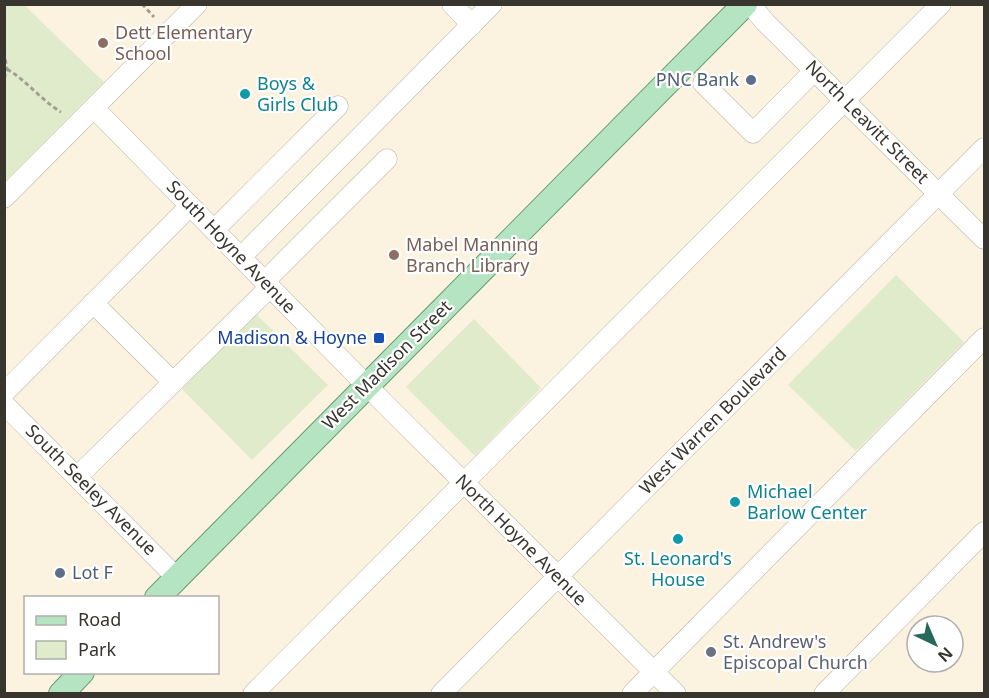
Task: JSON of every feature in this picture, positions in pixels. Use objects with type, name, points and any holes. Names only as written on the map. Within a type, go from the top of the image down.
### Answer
[{"type":"main road","name":"West Madison Street","points":[[158,596],[745,4]]},
{"type":"main road","points":[[61,693],[80,674]]},
{"type":"street","points":[[4,198],[197,4]]},
{"type":"street","points":[[452,4],[472,25]]},
{"type":"street","points":[[241,257],[492,4]]},
{"type":"street","name":"North Leavitt Street","points":[[750,4],[814,71],[984,239]]},
{"type":"street","points":[[253,693],[941,4]]},
{"type":"street","points":[[703,82],[753,133],[814,71]]},
{"type":"street","points":[[214,230],[338,106]]},
{"type":"street","name":"South Hoyne Avenue","points":[[94,108],[367,386]]},
{"type":"street","name":"West Warren Boulevard","points":[[441,693],[984,148]]},
{"type":"street","points":[[77,477],[173,382],[387,159]]},
{"type":"street","points":[[4,393],[190,206]]},
{"type":"street","points":[[93,303],[173,382]]},
{"type":"street","points":[[632,693],[984,338]]},
{"type":"street","name":"North Hoyne Avenue","points":[[367,386],[676,693]]},
{"type":"street","name":"South Seeley Avenue","points":[[4,404],[177,577]]},
{"type":"street","points":[[824,693],[984,532]]},
{"type":"path","points":[[142,4],[154,17]]},
{"type":"path","points":[[4,52],[7,69],[4,79]]},
{"type":"path","points":[[7,69],[61,112]]},
{"type":"green space","points":[[5,4],[24,5],[104,82],[5,182]]},
{"type":"green space","points":[[896,275],[964,342],[856,451],[788,385]]},
{"type":"green space","points":[[255,313],[328,385],[252,460],[182,389]]},
{"type":"green space","points":[[474,319],[541,388],[475,456],[406,387]]},
{"type":"place","name":"Dett Elementary School","points":[[103,43]]},
{"type":"place","name":"PNC Bank","points":[[751,80]]},
{"type":"place","name":"Boys & Girls Club","points":[[245,94]]},
{"type":"place","name":"Mabel Manning Branch Library","points":[[394,255]]},
{"type":"place","name":"Madison & Hoyne","points":[[379,338]]},
{"type":"place","name":"Michael Barlow Center","points":[[735,502]]},
{"type":"place","name":"St. Leonard's House","points":[[678,539]]},
{"type":"place","name":"Lot F","points":[[60,573]]},
{"type":"place","name":"St. Andrew's Episcopal Church","points":[[711,652]]}]
